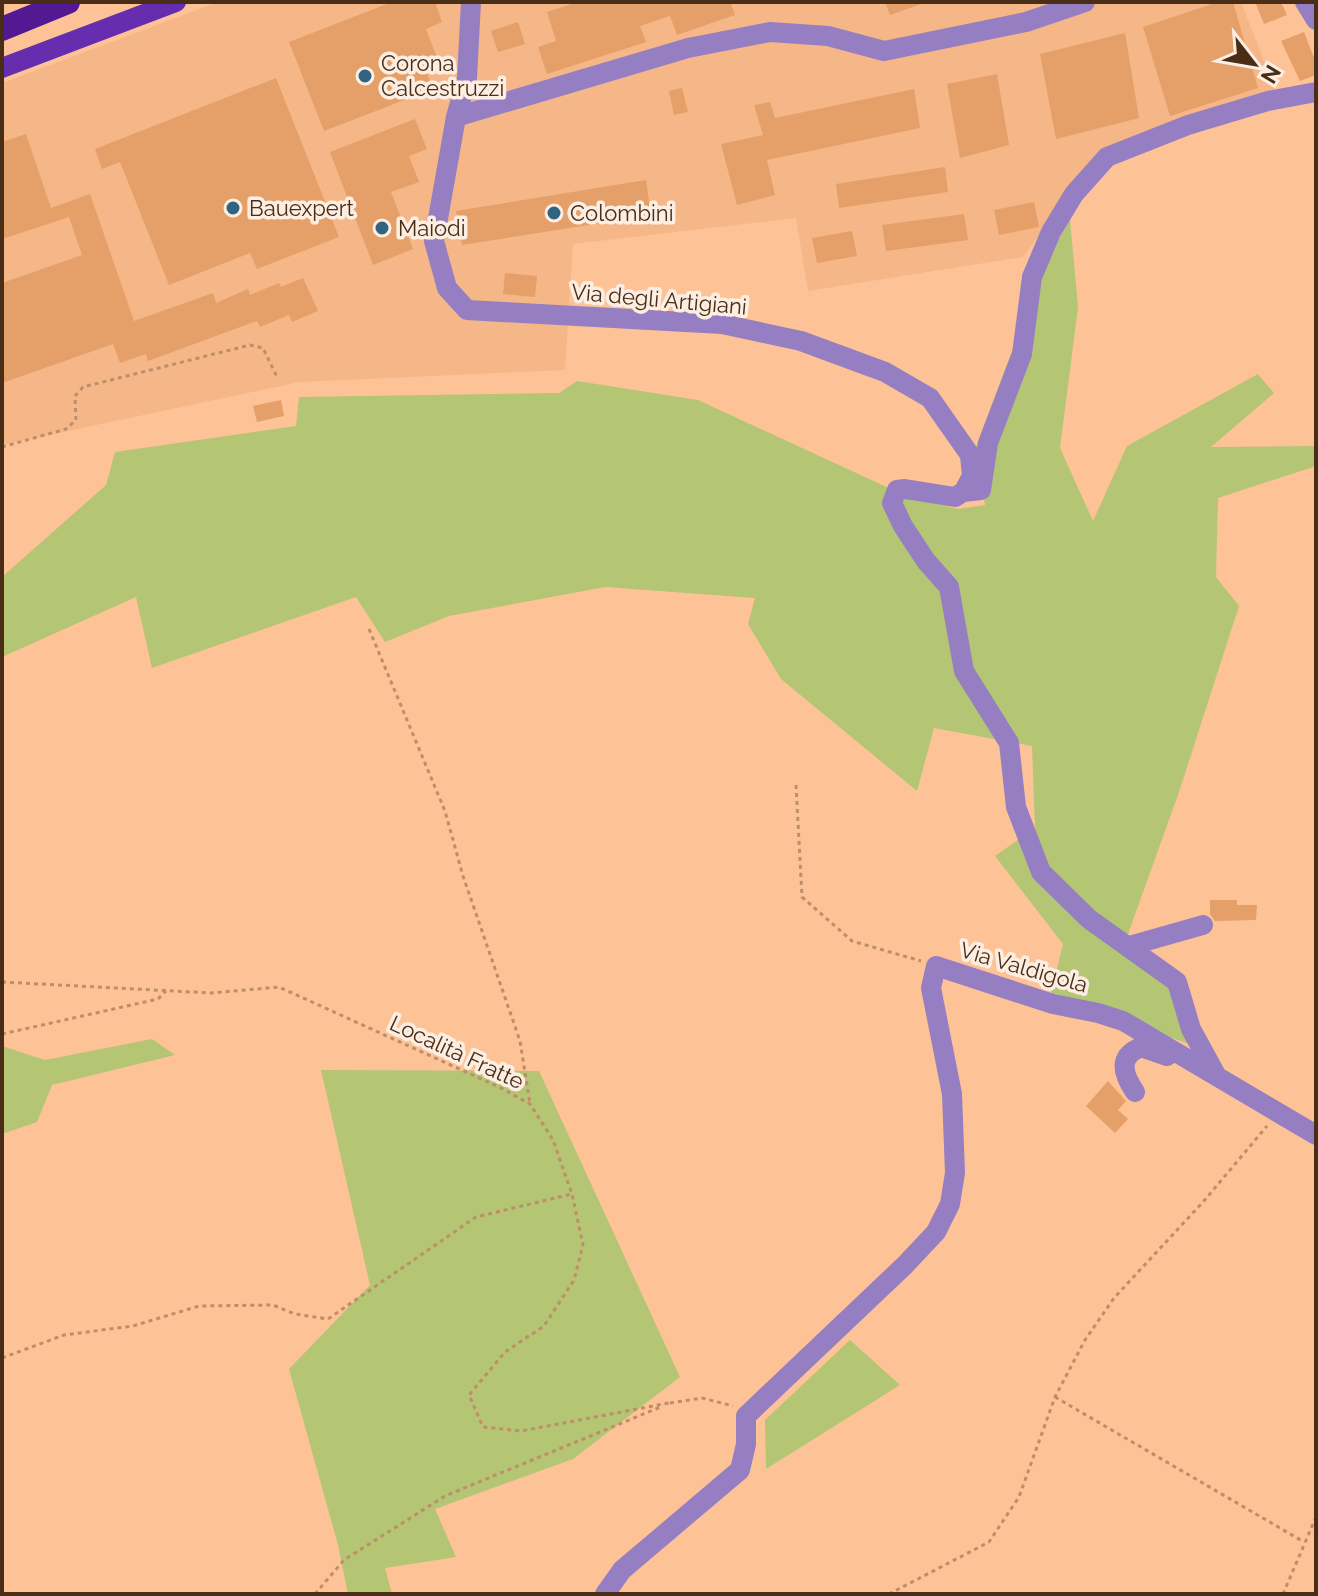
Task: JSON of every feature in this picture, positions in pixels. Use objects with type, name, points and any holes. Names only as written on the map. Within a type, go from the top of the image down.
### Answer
[{"type":"highway","points":[[2,18],[42,2]]},
{"type":"highway","points":[[2,29],[68,2]]},
{"type":"main road","points":[[2,68],[176,2]]},
{"type":"street","name":"Via degli Artigiani","points":[[471,2],[467,78],[456,117],[434,241],[447,288],[467,310],[722,324],[801,341],[885,372],[930,398],[970,455],[972,476],[963,492]]},
{"type":"street","points":[[456,117],[688,48],[770,32],[828,36],[884,51],[1026,22],[1085,2]]},
{"type":"street","points":[[1305,2],[1316,20]]},
{"type":"street","points":[[1215,1073],[1191,1029],[1177,982],[1089,919],[1041,872],[1016,807],[1009,743],[964,671],[949,587],[926,561],[892,503],[897,490],[955,497],[963,492],[981,490],[988,443],[1022,354],[1032,277],[1051,232],[1074,194],[1107,157],[1188,125],[1268,101],[1316,92]]},
{"type":"street","points":[[1129,946],[1203,925]]},
{"type":"street","name":"Via Valdigola","points":[[746,1416],[905,1265],[936,1232],[950,1204],[955,1173],[952,1094],[931,988],[936,966],[1053,1004],[1123,1021],[1316,1135]]},
{"type":"street","points":[[1135,1092],[1124,1074],[1123,1064],[1130,1052],[1141,1047],[1215,1073]]},
{"type":"street","points":[[605,1594],[622,1570],[740,1470],[746,1444],[746,1416]]},
{"type":"path","points":[[2,447],[66,429],[76,420],[75,396],[83,387],[149,369],[250,345],[263,348],[278,379]]},
{"type":"path","points":[[369,629],[445,811],[463,876],[520,1041],[530,1104]]},
{"type":"path","points":[[796,785],[802,897],[852,941],[936,966]]},
{"type":"path","name":"Località Fratte","points":[[2,982],[211,993],[279,987],[530,1104],[553,1140],[572,1194],[583,1245],[574,1280],[544,1326],[505,1352],[469,1395],[483,1427],[521,1431],[669,1403]]},
{"type":"path","points":[[2,1034],[158,999],[166,991]]},
{"type":"path","points":[[889,1594],[989,1542],[1019,1497],[1055,1397],[1085,1340],[1114,1298],[1203,1202],[1277,1114]]},
{"type":"path","points":[[2,1358],[64,1335],[133,1326],[199,1306],[273,1305],[295,1314],[328,1319],[476,1217],[572,1194]]},
{"type":"path","points":[[1055,1397],[1304,1542]]},
{"type":"path","points":[[315,1594],[344,1560],[445,1496],[669,1403],[702,1398],[736,1407],[746,1416]]},
{"type":"path","points":[[1284,1593],[1316,1517]]},
{"type":"shaded area","points":[[218,2],[1241,2],[1281,104],[1098,156],[1023,257],[808,291],[796,218],[573,244],[565,370],[300,382],[2,445],[2,83]]},
{"type":"green space","points":[[1070,219],[1078,307],[1060,448],[1093,521],[1127,446],[1258,374],[1274,393],[1211,447],[1316,446],[1316,466],[1218,498],[1216,577],[1239,606],[1179,792],[1123,948],[1174,984],[1193,1045],[1050,997],[1063,944],[995,856],[1035,828],[1032,746],[934,728],[917,791],[781,679],[748,624],[755,598],[605,587],[449,616],[385,642],[356,597],[152,668],[136,597],[2,657],[2,577],[106,485],[115,452],[296,426],[299,397],[559,393],[577,381],[698,400],[906,496],[958,509],[985,505],[976,447],[1043,268]]},
{"type":"green space","points":[[152,1039],[175,1055],[52,1085],[37,1122],[2,1134],[2,1046],[45,1060]]},
{"type":"green space","points":[[321,1070],[539,1071],[680,1377],[573,1459],[435,1509],[456,1557],[385,1568],[392,1594],[348,1594],[338,1545],[289,1369],[370,1285]]},
{"type":"green space","points":[[850,1340],[900,1385],[766,1469],[765,1420]]},
{"type":"building","name":"Corona Calcestruzzi","points":[[392,2],[435,2],[442,22],[426,29],[437,58],[423,63],[433,89],[324,131],[289,42]]},
{"type":"building","points":[[578,2],[730,2],[735,15],[677,35],[670,16],[640,26],[646,42],[547,74],[538,47],[556,41],[547,12]]},
{"type":"building","points":[[885,2],[920,2],[921,4],[890,15]]},
{"type":"building","points":[[1218,2],[1233,2],[1258,88],[1170,116],[1143,27]]},
{"type":"building","points":[[1255,2],[1281,2],[1287,15],[1264,24]]},
{"type":"building","points":[[518,22],[525,44],[498,52],[491,31]]},
{"type":"building","points":[[1304,32],[1316,63],[1316,75],[1300,81],[1281,41]]},
{"type":"building","points":[[1125,33],[1139,118],[1056,139],[1040,54]]},
{"type":"building","points":[[997,74],[1009,145],[960,158],[947,84]]},
{"type":"building","name":"Bauexpert","points":[[276,78],[339,237],[257,269],[250,253],[169,285],[120,162],[102,169],[95,149]]},
{"type":"building","points":[[682,88],[688,112],[674,115],[669,91]]},
{"type":"building","points":[[914,89],[920,128],[767,160],[775,195],[737,205],[721,144],[763,135],[754,105],[770,102],[775,118]]},
{"type":"building","points":[[415,119],[427,149],[409,156],[419,182],[391,192],[413,249],[373,265],[330,152]]},
{"type":"building","points":[[26,134],[51,208],[90,194],[134,321],[213,293],[216,303],[248,289],[250,295],[279,283],[281,287],[303,278],[318,311],[292,322],[289,315],[260,327],[257,321],[148,361],[146,354],[120,363],[113,344],[2,383],[2,283],[82,255],[69,217],[2,239],[2,142]]},
{"type":"building","points":[[945,167],[948,192],[839,208],[836,184]]},
{"type":"building","name":"Colombini","points":[[646,180],[651,215],[462,245],[456,211]]},
{"type":"building","points":[[1034,202],[1039,227],[999,235],[994,210]]},
{"type":"building","points":[[964,214],[968,240],[886,251],[882,225]]},
{"type":"building","points":[[852,231],[857,256],[817,263],[812,238]]},
{"type":"building","points":[[505,273],[537,276],[535,297],[503,294]]},
{"type":"building","points":[[281,400],[284,416],[257,422],[253,406]]},
{"type":"building","points":[[1210,900],[1237,900],[1237,905],[1257,905],[1256,920],[1215,921],[1210,914]]},
{"type":"building","points":[[1108,1081],[1126,1101],[1118,1110],[1128,1119],[1115,1133],[1086,1106]]},
{"type":"place","name":"Corona Calcestruzzi","points":[[365,76]]},
{"type":"place","name":"Bauexpert","points":[[233,208]]},
{"type":"place","name":"Colombini","points":[[554,213]]},
{"type":"place","name":"Maiodi","points":[[382,228]]}]
